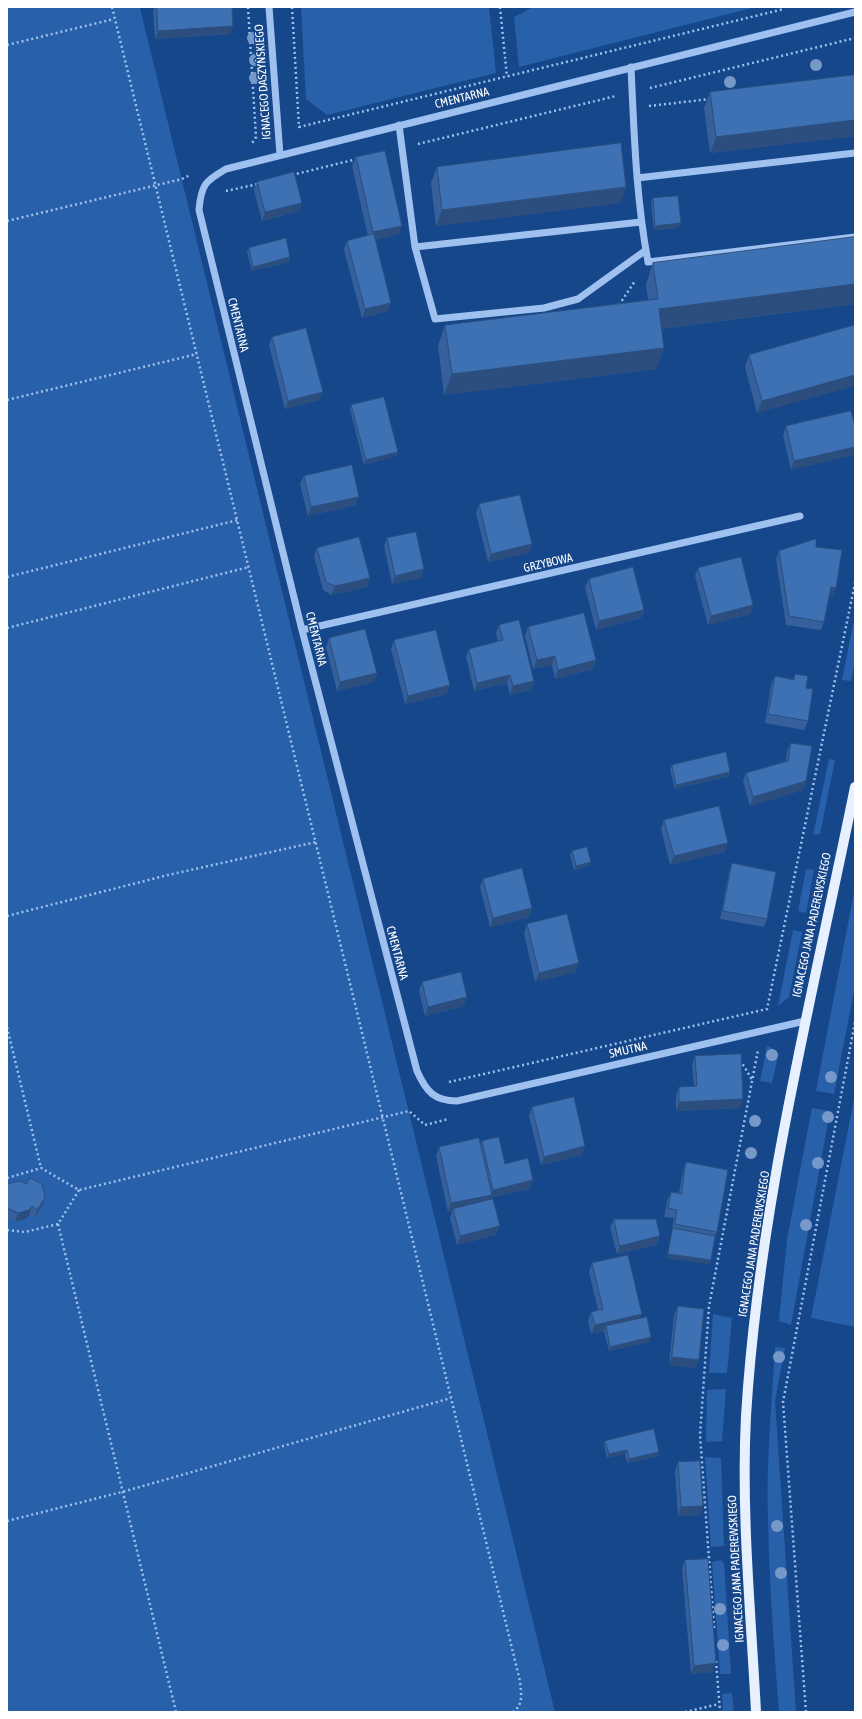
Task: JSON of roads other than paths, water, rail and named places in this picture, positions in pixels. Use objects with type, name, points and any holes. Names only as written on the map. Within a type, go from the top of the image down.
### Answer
[{"type":"main road","name":"IGNACEGO JANA PADEREWSKIEGO","points":[[756,1712],[744,1488],[746,1414],[754,1328],[765,1244],[805,1021],[855,789]]},
{"type":"street","name":"IGNACEGO DASZYŃSKIEGO","points":[[269,7],[280,155]]},
{"type":"street","name":"CMENTARNA","points":[[457,1101],[445,1101],[434,1096],[424,1086],[417,1071],[302,630],[199,210],[200,192],[212,177],[226,169],[855,12]]},
{"type":"street","points":[[631,67],[637,178],[641,222],[648,262],[855,237]]},
{"type":"street","points":[[399,125],[415,247],[435,319],[544,308],[578,299],[646,250]]},
{"type":"street","points":[[637,178],[855,154]]},
{"type":"street","points":[[415,247],[641,222]]},
{"type":"street","name":"GRZYBOWA","points":[[302,630],[800,516]]},
{"type":"street","name":"SMUTNA","points":[[457,1101],[805,1021]]}]
